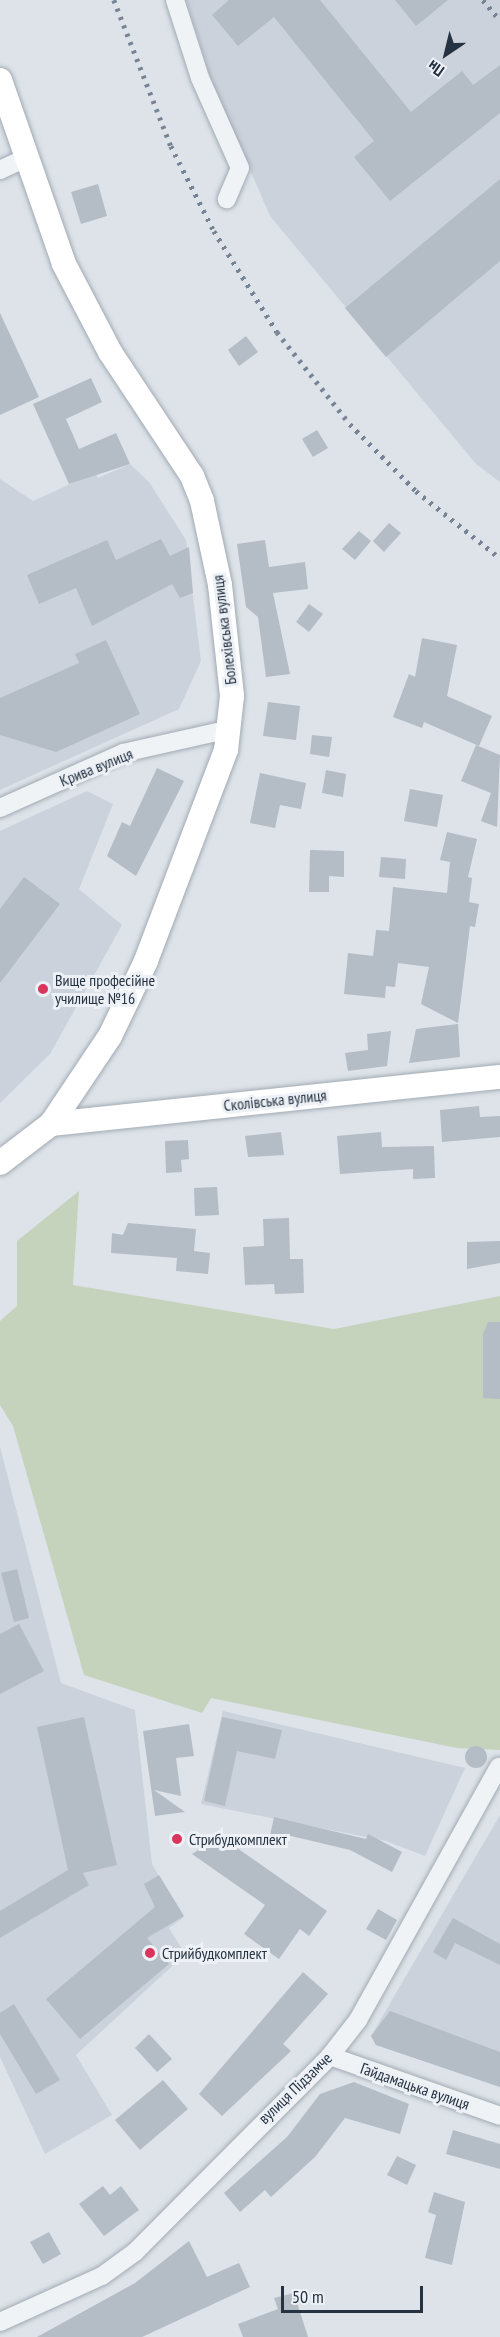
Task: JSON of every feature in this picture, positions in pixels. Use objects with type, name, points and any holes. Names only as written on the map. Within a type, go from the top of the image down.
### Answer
[{"type":"main road","name":"Болехівська вулиця","points":[[0,80],[26,158],[74,283],[202,501],[230,659],[230,729],[146,961],[110,1036],[51,1124],[0,1163]]},
{"type":"main road","name":"Сколівська вулиця","points":[[51,1124],[500,1077]]},
{"type":"street","points":[[175,0],[200,78],[240,168],[226,199]]},
{"type":"street","points":[[0,170],[26,158]]},
{"type":"street","name":"Крива вулиця","points":[[0,808],[123,753],[230,729]]},
{"type":"street","name":"вулиця Підзамче","points":[[0,2322],[102,2276],[135,2252],[330,2056],[358,2020],[498,1767]]},
{"type":"street","name":"Гайдамацька вулиця","points":[[330,2056],[500,2116]]},
{"type":"shaded area","points":[[186,0],[500,0],[500,482],[476,464],[270,216],[211,80]]},
{"type":"shaded area","points":[[130,464],[149,482],[186,540],[201,661],[179,709],[0,790],[0,479],[33,501],[95,473],[98,478]]},
{"type":"shaded area","name":"Вище професійне училище №16","points":[[87,791],[113,804],[79,889],[122,925],[50,1054],[0,1103],[0,831]]},
{"type":"shaded area","points":[[0,1447],[61,1683],[135,1710],[152,1864],[183,1918],[169,1928],[185,1954],[76,2055],[112,2115],[45,2154],[0,2057]]},
{"type":"shaded area","points":[[223,1711],[465,1768],[425,1856],[386,1841],[201,1804]]},
{"type":"shaded area","points":[[500,1815],[500,2087],[376,2045],[371,2036]]},
{"type":"green space","points":[[79,1191],[73,1285],[334,1329],[500,1296],[500,1750],[457,1748],[211,1698],[202,1713],[84,1675],[13,1426],[0,1405],[0,1321],[17,1306],[17,1241]]},
{"type":"building","points":[[229,0],[320,0],[411,112],[462,71],[473,85],[500,65],[500,113],[390,201],[354,157],[374,141],[274,17],[238,46],[212,15]]},
{"type":"building","points":[[395,0],[448,0],[416,26]]},
{"type":"building","points":[[500,179],[500,261],[386,357],[345,308]]},
{"type":"building","points":[[98,184],[107,216],[81,224],[71,192]]},
{"type":"building","points":[[0,313],[39,397],[0,415]]},
{"type":"building","points":[[246,336],[258,352],[239,366],[228,350]]},
{"type":"building","points":[[91,378],[102,402],[66,419],[79,449],[116,433],[130,464],[69,484],[33,404]]},
{"type":"building","points":[[317,430],[328,448],[313,457],[302,439]]},
{"type":"building","points":[[389,523],[401,533],[384,552],[373,541]]},
{"type":"building","points":[[359,531],[371,541],[355,560],[342,549]]},
{"type":"building","points":[[161,539],[170,556],[189,547],[193,593],[180,598],[172,584],[92,626],[76,588],[39,604],[27,575],[107,540],[116,560]]},
{"type":"building","points":[[265,540],[269,567],[305,562],[308,589],[273,593],[290,674],[266,677],[258,617],[246,607],[237,544]]},
{"type":"building","points":[[309,604],[323,614],[309,632],[296,622]]},
{"type":"building","points":[[422,638],[457,645],[447,696],[492,716],[479,746],[424,722],[422,728],[393,717],[409,674],[415,677]]},
{"type":"building","points":[[106,640],[140,714],[56,752],[0,735],[0,698],[79,663],[75,654]]},
{"type":"building","points":[[268,702],[300,706],[296,740],[263,736]]},
{"type":"building","points":[[312,735],[332,737],[329,757],[310,754]]},
{"type":"building","points":[[476,745],[500,755],[497,827],[481,821],[491,793],[461,781]]},
{"type":"building","points":[[157,768],[184,781],[136,876],[107,856],[122,822],[130,826]]},
{"type":"building","points":[[326,770],[346,774],[343,797],[322,793]]},
{"type":"building","points":[[260,773],[306,783],[301,809],[280,805],[275,828],[250,823]]},
{"type":"building","points":[[410,789],[443,795],[437,827],[404,821]]},
{"type":"building","points":[[447,832],[477,839],[468,877],[472,878],[469,902],[479,904],[475,927],[470,926],[458,1023],[421,1004],[429,967],[398,963],[395,987],[386,986],[385,998],[344,994],[348,953],[373,956],[376,930],[389,931],[393,887],[447,893],[450,862],[440,860]]},
{"type":"building","points":[[310,850],[344,851],[344,877],[329,876],[329,892],[309,892]]},
{"type":"building","points":[[381,857],[406,859],[405,879],[379,877]]},
{"type":"building","points":[[24,877],[60,904],[0,983],[0,909]]},
{"type":"building","points":[[458,1024],[460,1057],[409,1063],[416,1029]]},
{"type":"building","points":[[391,1031],[387,1066],[348,1071],[345,1053],[368,1050],[367,1034]]},
{"type":"building","points":[[479,1106],[480,1117],[500,1116],[500,1137],[442,1142],[440,1110]]},
{"type":"building","points":[[281,1132],[284,1155],[248,1157],[245,1136]]},
{"type":"building","points":[[381,1132],[382,1147],[434,1146],[435,1178],[413,1179],[413,1169],[340,1174],[337,1136]]},
{"type":"building","points":[[188,1140],[189,1159],[181,1160],[182,1172],[166,1173],[165,1141]]},
{"type":"building","points":[[217,1187],[219,1215],[195,1216],[194,1188]]},
{"type":"building","points":[[289,1218],[290,1259],[303,1259],[304,1293],[275,1294],[274,1284],[245,1285],[243,1247],[264,1246],[263,1219]]},
{"type":"building","points":[[128,1223],[196,1229],[194,1251],[210,1253],[208,1274],[176,1271],[177,1258],[111,1253],[112,1233],[123,1235]]},
{"type":"building","points":[[500,1241],[500,1263],[467,1269],[467,1242]]},
{"type":"building","points":[[488,1322],[500,1322],[500,1399],[483,1398],[483,1334]]},
{"type":"building","points":[[17,1569],[29,1618],[14,1622],[1,1573]]},
{"type":"building","points":[[19,1624],[44,1671],[0,1694],[0,1634]]},
{"type":"building","points":[[84,1717],[117,1865],[83,1873],[89,1885],[0,1938],[0,1911],[68,1870],[37,1727]]},
{"type":"building","points":[[222,1717],[282,1730],[275,1759],[237,1751],[225,1806],[204,1801]]},
{"type":"building","points":[[189,1724],[194,1756],[176,1758],[181,1796],[154,1790],[185,1812],[155,1816],[143,1731]]},
{"type":"building","points":[[476,1746],[484,1749],[487,1757],[484,1765],[476,1768],[468,1765],[465,1757],[468,1749]]},
{"type":"building","points":[[274,1817],[366,1839],[368,1834],[402,1852],[392,1872],[350,1850],[287,1835],[285,1843],[269,1840]]},
{"type":"building","points":[[220,1836],[327,1911],[309,1936],[300,1929],[279,1959],[244,1934],[265,1905],[192,1854]]},
{"type":"building","points":[[159,1875],[184,1916],[147,1938],[169,1964],[80,2039],[46,1999],[155,1907],[144,1884]]},
{"type":"building","points":[[378,1909],[397,1920],[386,1940],[366,1929]]},
{"type":"building","points":[[453,1918],[500,1944],[500,1965],[455,1943],[446,1960],[433,1952]]},
{"type":"building","points":[[303,1972],[328,1994],[283,2044],[291,2051],[222,2116],[199,2094]]},
{"type":"building","points":[[14,2004],[60,2080],[36,2094],[0,2034],[0,2013]]},
{"type":"building","points":[[390,2011],[500,2052],[500,2087],[376,2045],[371,2036]]},
{"type":"building","points":[[149,2034],[172,2059],[157,2072],[135,2048]]},
{"type":"building","points":[[163,2080],[188,2109],[140,2150],[115,2120]]},
{"type":"building","points":[[354,2082],[409,2104],[400,2134],[345,2118],[315,2157],[271,2197],[265,2190],[240,2212],[224,2193],[287,2137],[320,2094]]},
{"type":"building","points":[[453,2130],[500,2144],[500,2169],[446,2154]]},
{"type":"building","points":[[397,2156],[416,2165],[407,2185],[387,2175]]},
{"type":"building","points":[[103,2186],[110,2195],[121,2186],[139,2210],[104,2236],[79,2204]]},
{"type":"building","points":[[434,2192],[465,2202],[452,2265],[425,2258],[436,2215],[428,2212]]},
{"type":"building","points":[[49,2232],[61,2254],[43,2264],[30,2242]]},
{"type":"building","points":[[189,2241],[207,2277],[239,2263],[250,2287],[142,2337],[37,2337],[135,2283]]},
{"type":"building","points":[[294,2293],[308,2337],[243,2337],[238,2324],[278,2309],[274,2298]]},
{"type":"railway","points":[[114,0],[171,146],[214,231],[277,332],[350,424],[416,491],[500,558]]},
{"type":"railway","points":[[483,0],[500,20]]},
{"type":"place","name":"Вище професійне училище №16","points":[[43,989]]},
{"type":"place","name":"Стрибудкомплект","points":[[177,1839]]},
{"type":"place","name":"Стрийбудкомплект","points":[[150,1953]]}]
